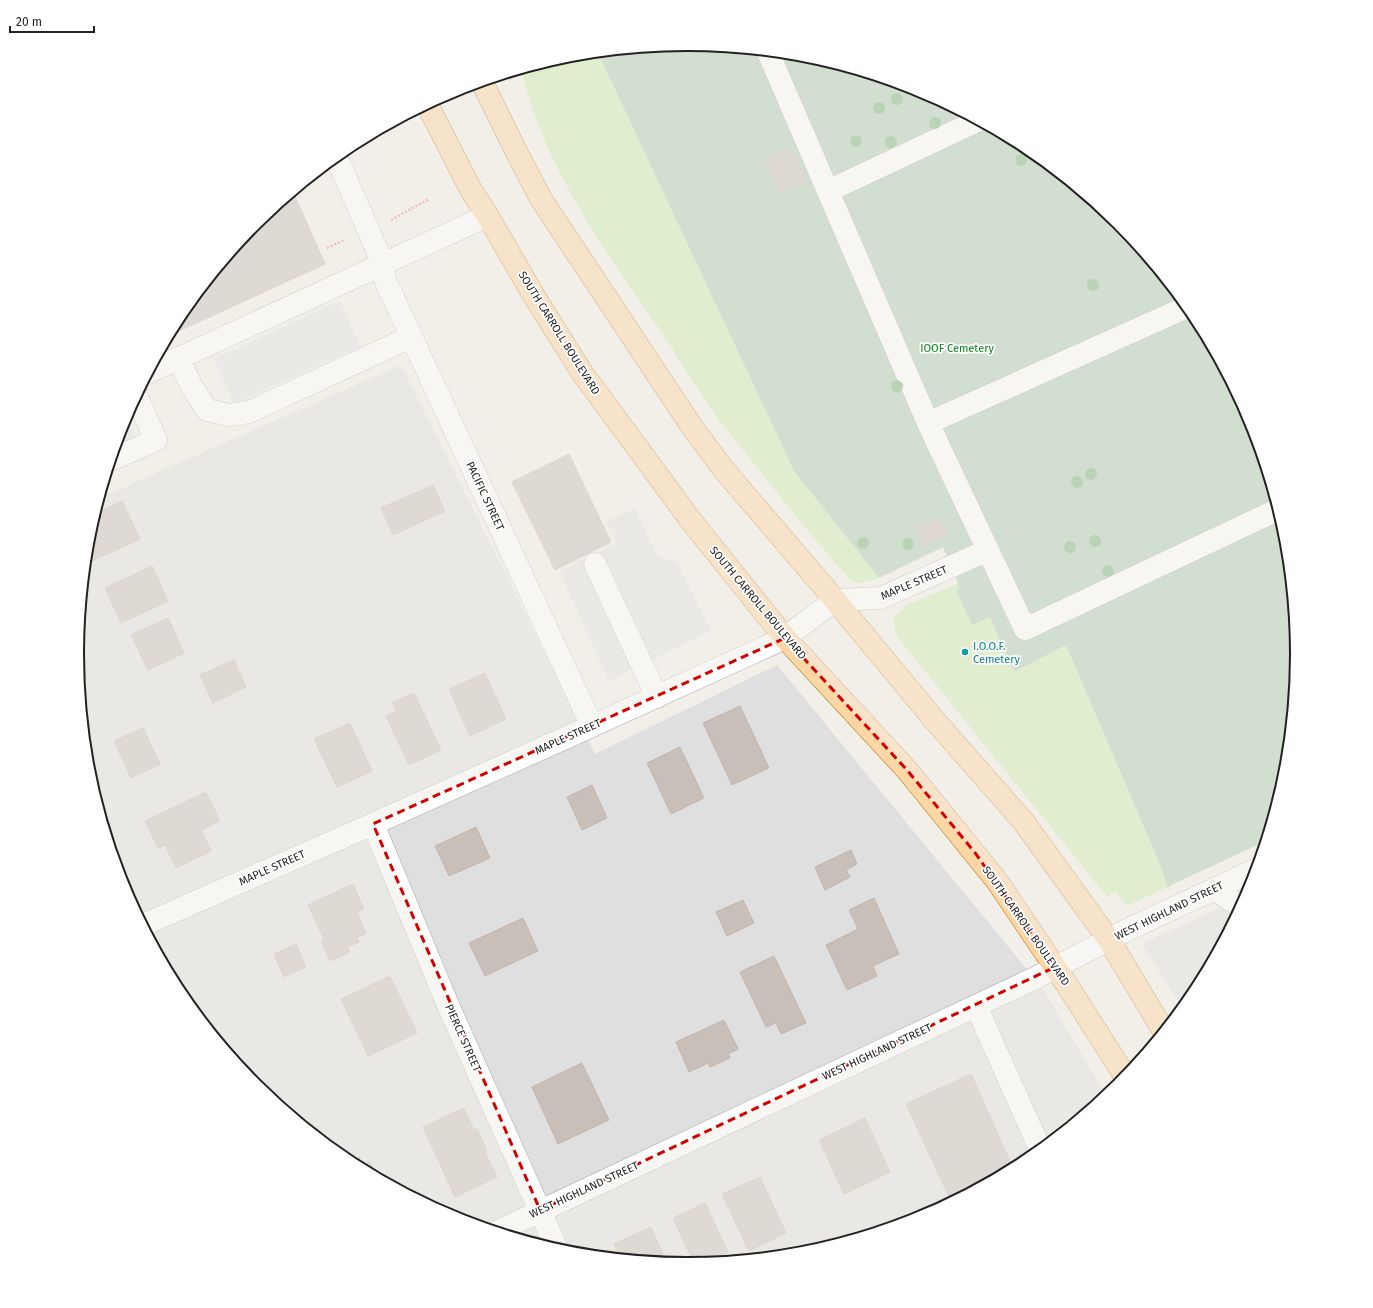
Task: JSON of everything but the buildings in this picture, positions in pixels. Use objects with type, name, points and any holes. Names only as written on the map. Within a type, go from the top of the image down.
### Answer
[{"type":"main road","points":[[484,86],[541,199],[692,427],[724,470],[835,600],[936,722],[1023,820],[1109,940],[1161,1026]]},
{"type":"main road","name":"SOUTH CARROLL BOULEVARD","points":[[429,109],[471,190],[534,296],[583,374],[692,522],[784,638],[907,770],[997,881],[1056,967],[1122,1071]]},
{"type":"street","points":[[770,57],[928,423],[1025,629],[1272,512]]},
{"type":"street","points":[[828,191],[972,123]]},
{"type":"street","name":"PACIFIC STREET","points":[[339,162],[383,264],[385,280],[592,726]]},
{"type":"street","points":[[155,369],[487,216]]},
{"type":"street","points":[[928,423],[1181,310]]},
{"type":"street","points":[[178,358],[192,387],[207,410],[229,416],[249,412],[411,337]]},
{"type":"street","points":[[117,457],[156,440],[139,402]]},
{"type":"street","name":"MAPLE STREET","points":[[147,923],[657,697],[784,638],[835,600],[881,598],[988,550]]},
{"type":"street","points":[[595,564],[657,697]]},
{"type":"street","name":"PIERCE STREET","points":[[373,824],[448,1005],[554,1241]]},
{"type":"street","name":"WEST HIGHLAND STREET","points":[[504,1228],[976,1006],[1248,873]]},
{"type":"street","points":[[1214,889],[1235,903]]},
{"type":"street","points":[[976,1006],[1038,1144]]},
{"type":"path","points":[[386,222],[429,199]]},
{"type":"path","points":[[327,248],[346,240]]},
{"type":"highlighted area","points":[[785,638],[907,770],[976,854],[1055,967],[540,1210],[373,824]]},
{"type":"shaded area","points":[[340,301],[361,346],[234,404],[214,359]]},
{"type":"shaded area","points":[[401,365],[595,754],[777,665],[1043,989],[1103,1090],[1054,1132],[1022,1155],[953,1195],[880,1225],[843,1236],[765,1252],[726,1256],[647,1256],[608,1252],[569,1245],[530,1236],[493,1225],[420,1195],[385,1176],[351,1155],[319,1132],[289,1107],[233,1052],[185,989],[164,955],[129,885],[104,810],[95,772],[85,693],[85,615],[95,536],[105,496]]},
{"type":"shaded area","points":[[128,425],[135,439],[121,446]]},
{"type":"shaded area","points":[[635,508],[658,556],[678,563],[711,631],[609,681],[559,571],[616,543],[606,522]]},
{"type":"shaded area","points":[[1237,900],[1209,956],[1179,1002],[1142,944]]},
{"type":"green space","name":"IOOF Cemetery","points":[[647,52],[726,52],[765,56],[804,63],[843,72],[880,83],[953,113],[1022,153],[1054,176],[1084,201],[1140,256],[1188,319],[1209,353],[1227,387],[1244,423],[1257,460],[1269,498],[1278,536],[1288,615],[1290,654],[1288,693],[1278,772],[1269,810],[1258,845],[1167,887],[1162,869],[1066,645],[1014,672],[990,617],[972,625],[956,590],[960,588],[943,547],[879,578],[794,471],[600,57]]},
{"type":"green space","points":[[600,57],[794,471],[879,578],[860,583],[852,582],[803,525],[718,419],[583,214],[551,155],[532,107],[522,74]]},
{"type":"green space","points":[[958,583],[960,588],[956,590],[972,625],[990,616],[1014,672],[1066,645],[1171,890],[1167,887],[1127,906],[1115,891],[1107,897],[896,635],[893,618],[905,606]]},
{"type":"place","name":"I.O.O.F. Cemetery","points":[[965,652]]}]
